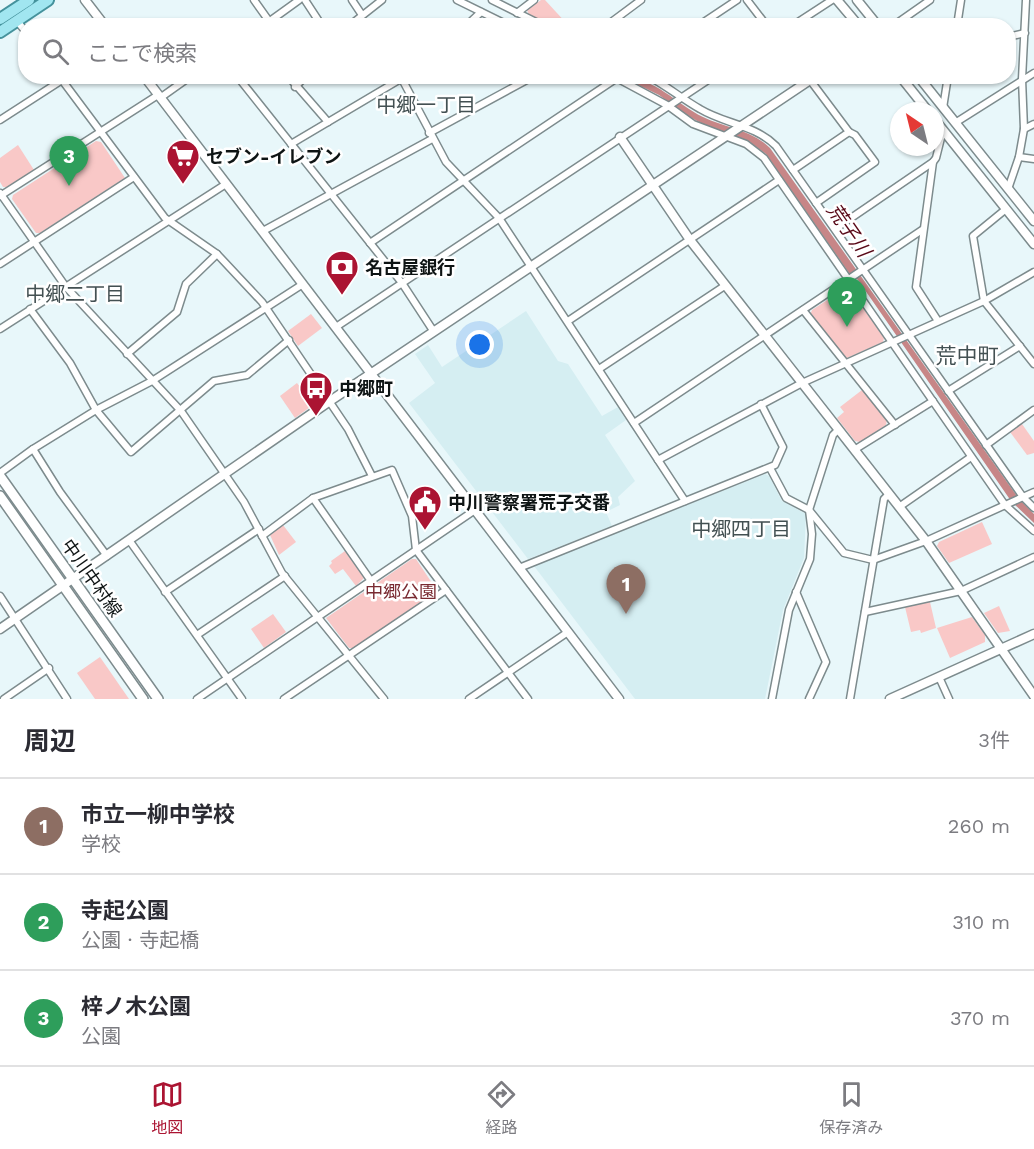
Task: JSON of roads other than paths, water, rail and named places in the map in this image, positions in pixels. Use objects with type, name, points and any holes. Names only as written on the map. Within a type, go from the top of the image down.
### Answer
[{"type":"main road","points":[[0,19],[29,0]]},
{"type":"main road","points":[[21,18],[48,0]]},
{"type":"main road","points":[[0,32],[17,21]]},
{"type":"main road","name":"中川中村線","points":[[0,475],[158,699]]},
{"type":"main road","name":"中川中村線","points":[[0,496],[143,699]]},
{"type":"street","points":[[86,0],[99,18]]},
{"type":"street","points":[[254,0],[263,18]]},
{"type":"street","points":[[273,18],[299,0]]},
{"type":"street","points":[[305,0],[317,18]]},
{"type":"street","points":[[352,0],[362,15]]},
{"type":"street","points":[[358,18],[382,0]]},
{"type":"street","points":[[458,0],[493,18]]},
{"type":"street","points":[[492,0],[527,18]]},
{"type":"street","points":[[517,13],[534,0]]},
{"type":"street","points":[[617,18],[641,0]]},
{"type":"street","points":[[710,18],[737,0]]},
{"type":"street","points":[[747,0],[761,18]]},
{"type":"street","points":[[804,18],[832,0]]},
{"type":"street","points":[[837,0],[852,18]]},
{"type":"street","points":[[857,0],[872,18]]},
{"type":"street","points":[[904,18],[930,0]]},
{"type":"street","points":[[958,18],[961,0]]},
{"type":"street","points":[[1008,189],[1019,157],[1023,129],[1022,79],[1026,0]]},
{"type":"street","points":[[1027,13],[1034,10]]},
{"type":"street","points":[[475,18],[481,12]]},
{"type":"street","points":[[1016,35],[1025,33]]},
{"type":"street","points":[[1016,83],[1034,73]]},
{"type":"street","points":[[0,120],[52,84]]},
{"type":"street","points":[[65,84],[168,220],[217,254],[266,308],[348,429],[372,476]]},
{"type":"street","points":[[150,84],[619,699]]},
{"type":"street","points":[[178,84],[0,195],[66,287],[181,411],[225,474],[285,576],[384,699]]},
{"type":"street","points":[[243,84],[402,283],[434,332]]},
{"type":"street","points":[[294,84],[328,122]]},
{"type":"street","points":[[296,87],[299,84]]},
{"type":"street","points":[[291,144],[394,84]]},
{"type":"street","points":[[407,84],[446,162],[499,218],[685,501]]},
{"type":"street","points":[[263,231],[520,84]]},
{"type":"street","points":[[370,243],[605,84]]},
{"type":"street","points":[[629,84],[668,104],[693,124],[752,148],[764,158],[894,341],[971,457],[1007,504],[1034,531]]},
{"type":"street","points":[[660,84],[715,117],[767,138],[794,170],[1021,498],[1034,508]]},
{"type":"street","points":[[336,327],[668,104],[702,84]]},
{"type":"street","points":[[0,629],[330,401],[802,84]]},
{"type":"street","points":[[815,84],[849,132],[855,135],[875,162],[816,203]]},
{"type":"street","points":[[906,84],[920,102]]},
{"type":"street","points":[[924,84],[938,102]]},
{"type":"street","points":[[944,102],[947,84]]},
{"type":"street","points":[[955,123],[1014,84]]},
{"type":"street","points":[[944,109],[1034,221]]},
{"type":"street","points":[[1023,129],[1034,124]]},
{"type":"street","points":[[944,131],[1034,244]]},
{"type":"street","points":[[794,170],[849,132]]},
{"type":"street","points":[[620,137],[690,240],[926,541],[1034,696]]},
{"type":"street","points":[[835,229],[933,162],[936,156]]},
{"type":"street","points":[[1019,157],[1034,159]]},
{"type":"street","points":[[933,162],[915,287],[938,321]]},
{"type":"street","points":[[0,264],[134,177]]},
{"type":"street","points":[[567,321],[779,180]]},
{"type":"street","points":[[0,328],[226,184]]},
{"type":"street","points":[[1006,209],[973,236],[984,301],[1034,363]]},
{"type":"street","points":[[634,423],[922,230]]},
{"type":"street","points":[[127,354],[177,312],[186,284],[217,254]]},
{"type":"street","points":[[658,460],[802,383],[984,301],[1034,272]]},
{"type":"street","points":[[0,475],[33,449],[96,410],[152,381],[303,284]]},
{"type":"street","points":[[599,369],[726,285]]},
{"type":"street","points":[[30,309],[70,363],[96,410],[131,452],[214,381],[247,375],[289,340]]},
{"type":"street","points":[[803,310],[895,425]]},
{"type":"street","points":[[948,391],[1020,346]]},
{"type":"street","points":[[854,450],[933,401]]},
{"type":"street","points":[[519,568],[775,465],[783,447],[761,404]]},
{"type":"street","points":[[986,445],[1034,410]]},
{"type":"street","points":[[772,699],[789,610],[810,559],[812,534],[809,510],[832,435],[838,430]]},
{"type":"street","points":[[33,449],[60,492],[107,556]]},
{"type":"street","points":[[899,507],[971,457]]},
{"type":"street","points":[[770,468],[786,498],[809,510],[844,553],[873,561],[926,541],[1034,492]]},
{"type":"street","points":[[165,592],[313,498],[392,470],[412,516],[417,550],[526,696],[516,699]]},
{"type":"street","points":[[850,699],[884,498],[889,494]]},
{"type":"street","points":[[313,498],[371,581]]},
{"type":"street","points":[[197,699],[475,510]]},
{"type":"street","points":[[129,540],[242,699]]},
{"type":"street","points":[[865,612],[961,591],[1034,557]]},
{"type":"street","points":[[196,635],[285,576]]},
{"type":"street","points":[[284,699],[446,590]]},
{"type":"street","points":[[796,592],[826,662],[809,699]]},
{"type":"street","points":[[0,596],[49,668],[67,699]]},
{"type":"street","points":[[469,699],[568,632]]},
{"type":"street","points":[[890,699],[1034,634]]},
{"type":"street","points":[[4,699],[49,668]]},
{"type":"street","points":[[939,677],[949,699]]},
{"type":"place","name":"セブン-イレブン","points":[[183,185]]},
{"type":"place","name":"梓ノ木公園","points":[[69,186]]},
{"type":"place","name":"名古屋銀行","points":[[342,296]]},
{"type":"place","name":"寺起公園","points":[[847,327]]},
{"type":"place","name":"中郷町","points":[[316,417]]},
{"type":"place","name":"中川警察署荒子交番","points":[[425,531]]},
{"type":"place","name":"市立一柳中学校","points":[[626,614]]},
{"type":"district","name":"中郷一丁目","points":[[426,105]]},
{"type":"district","name":"中郷二丁目","points":[[75,294]]},
{"type":"district","name":"荒中町","points":[[967,355]]},
{"type":"district","name":"中郷四丁目","points":[[741,529]]},
{"type":"water label","name":"荒子川","points":[[849,230]]},
{"type":"park label","name":"中郷公園","points":[[401,591]]}]
